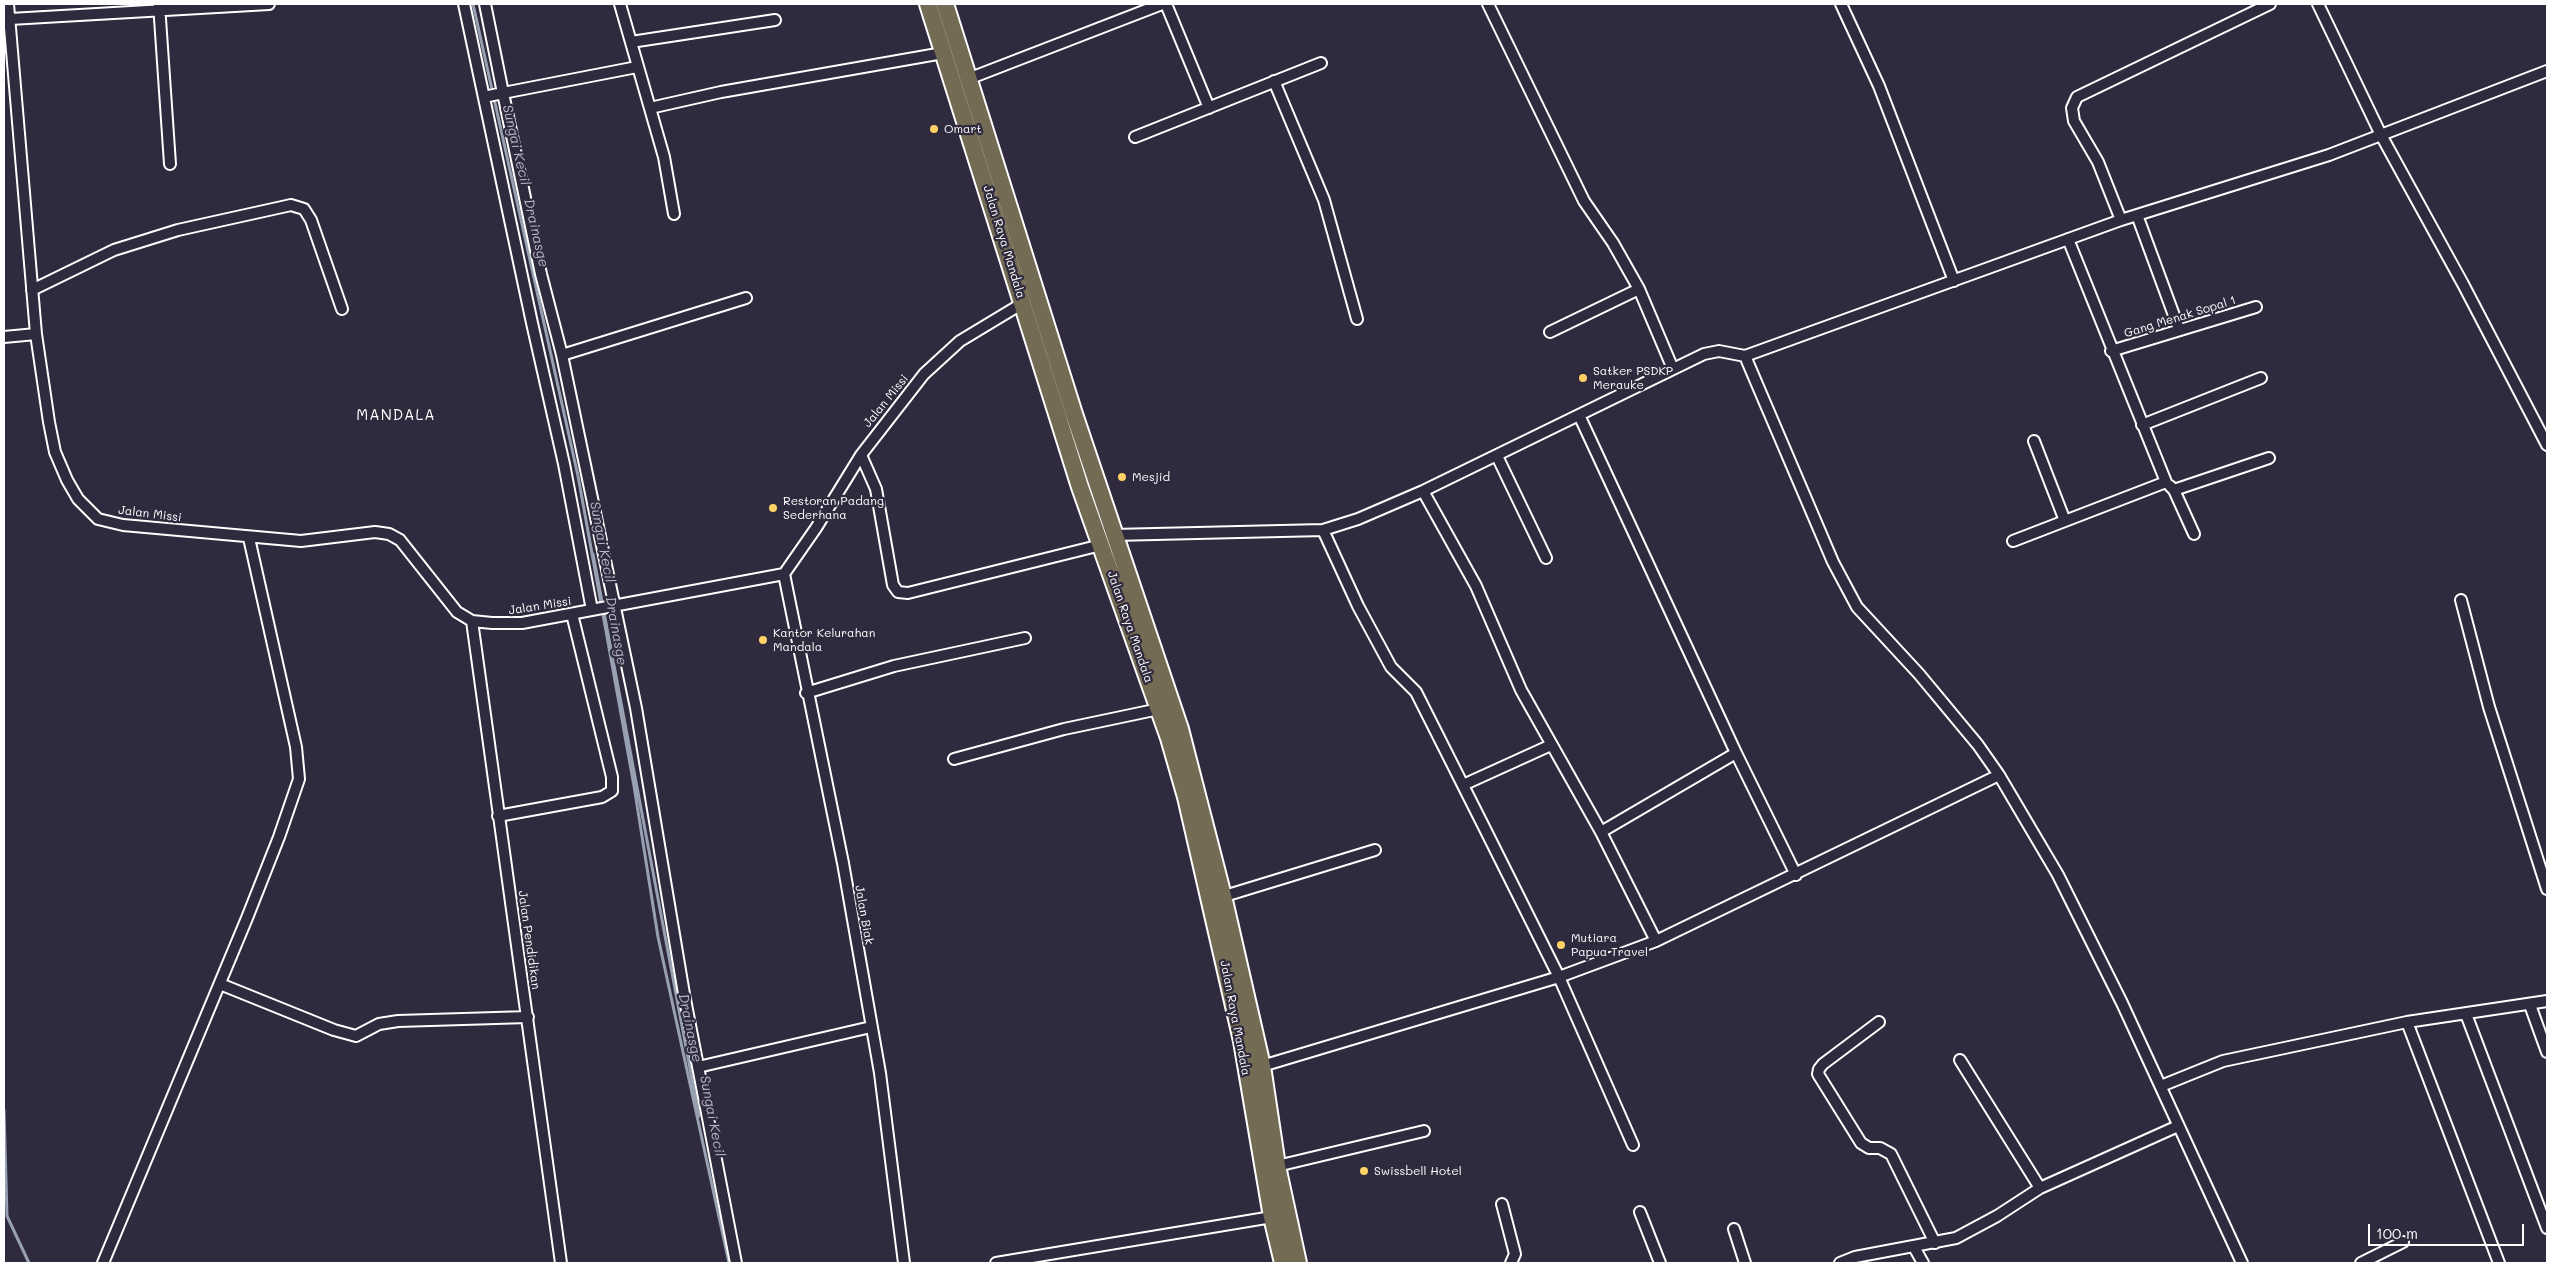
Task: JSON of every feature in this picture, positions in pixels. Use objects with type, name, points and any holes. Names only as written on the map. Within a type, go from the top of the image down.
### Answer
[{"type":"highway","name":"Jalan Raya Mandala","points":[[928,4],[943,27],[968,79],[1217,898],[1262,1066],[1277,1166],[1298,1263]]},
{"type":"highway","name":"Jalan Raya Mandala","points":[[944,4],[943,53],[1080,487],[1107,540],[1180,729],[1217,898],[1272,1217],[1283,1263]]},
{"type":"street","name":"Jalan Missi","points":[[8,4],[36,334],[44,397],[55,452],[78,500],[89,512],[98,519],[124,525],[249,538],[301,541],[375,532],[389,534],[405,546],[457,612],[472,621],[513,624],[613,607]]},
{"type":"street","points":[[10,20],[159,7],[269,4]]},
{"type":"street","points":[[464,4],[486,97],[595,610]]},
{"type":"street","points":[[485,4],[501,94],[562,355],[613,607],[638,717],[698,1067],[736,1263]]},
{"type":"street","points":[[620,4],[664,157],[674,214]]},
{"type":"street","points":[[968,79],[1162,4]]},
{"type":"street","points":[[1166,4],[1210,108]]},
{"type":"street","points":[[1488,4],[1584,201],[1613,242],[1639,289],[1673,369]]},
{"type":"street","points":[[1841,4],[1879,86],[1954,281]]},
{"type":"street","points":[[2121,220],[2098,162],[2074,121],[2072,115],[2073,102],[2085,91],[2270,4]]},
{"type":"street","points":[[2318,4],[2381,135],[2463,284],[2547,445]]},
{"type":"street","points":[[159,7],[170,164]]},
{"type":"street","points":[[631,42],[775,20]]},
{"type":"street","points":[[650,108],[721,92],[943,53]]},
{"type":"street","points":[[1135,137],[1321,63]]},
{"type":"street","points":[[486,97],[637,67]]},
{"type":"street","points":[[861,455],[876,489],[893,585],[898,592],[908,592],[1107,540],[1323,530],[1358,520],[1423,491],[1712,351],[1732,352],[1745,356],[2121,220],[2329,155],[2547,71]]},
{"type":"street","points":[[1274,81],[1324,200],[1357,319]]},
{"type":"street","points":[[32,290],[114,250],[178,230],[291,205],[304,209],[311,220],[342,309]]},
{"type":"street","points":[[2137,215],[2179,329]]},
{"type":"street","points":[[2068,239],[2111,351],[2166,482],[2174,490],[2194,534]]},
{"type":"street","points":[[1550,332],[1639,289]]},
{"type":"street","points":[[562,355],[746,298]]},
{"type":"street","name":"Jalan Missi","points":[[784,574],[816,528],[861,455],[905,396],[935,363],[960,341],[1023,303]]},
{"type":"street","name":"Gang Menak Sopal 1","points":[[2111,351],[2256,307]]},
{"type":"street","points":[[4,336],[36,334]]},
{"type":"street","points":[[1745,356],[1800,488],[1833,562],[1856,607],[1919,674],[1978,745],[1999,775],[2062,883],[2161,1086],[2242,1263]]},
{"type":"street","points":[[2142,425],[2261,378]]},
{"type":"street","points":[[1579,415],[1736,753],[1796,875]]},
{"type":"street","points":[[2034,441],[2065,521]]},
{"type":"street","points":[[1497,456],[1546,558]]},
{"type":"street","points":[[2174,490],[2269,458]]},
{"type":"street","points":[[2013,541],[2166,482]]},
{"type":"street","points":[[1423,491],[1476,586],[1521,690],[1601,832],[1656,941]]},
{"type":"street","points":[[1323,530],[1358,606],[1391,667],[1416,692],[1463,785],[1559,977],[1632,1145]]},
{"type":"street","points":[[103,1263],[220,984],[297,787],[300,772],[263,594],[249,538]]},
{"type":"street","points":[[613,607],[784,574]]},
{"type":"street","name":"Jalan Biak","points":[[784,574],[806,693],[843,863],[872,1027],[880,1073],[904,1263]]},
{"type":"street","points":[[2461,600],[2489,707],[2547,889]]},
{"type":"street","points":[[498,816],[602,796],[612,791],[612,776],[600,734],[572,614]]},
{"type":"street","name":"Jalan Pendidikan","points":[[472,621],[561,1263]]},
{"type":"street","points":[[806,693],[894,666],[1025,638]]},
{"type":"street","points":[[954,759],[1064,729],[1159,709]]},
{"type":"street","points":[[1463,785],[1551,745]]},
{"type":"street","points":[[1601,832],[1736,753]]},
{"type":"street","points":[[1262,1066],[1559,977],[1656,941],[1796,875],[1999,775]]},
{"type":"street","points":[[1217,898],[1375,850]]},
{"type":"street","points":[[220,984],[334,1030],[356,1036],[379,1024],[398,1021],[528,1017]]},
{"type":"street","points":[[2161,1086],[2224,1061],[2407,1022],[2547,1001]]},
{"type":"street","points":[[2530,1005],[2547,1052]]},
{"type":"street","points":[[2466,1014],[2547,1228]]},
{"type":"street","points":[[1879,1022],[1823,1064],[1818,1074],[1861,1143],[1869,1148],[1880,1148],[1891,1154],[1935,1243]]},
{"type":"street","points":[[2407,1022],[2499,1263]]},
{"type":"street","points":[[698,1067],[872,1027]]},
{"type":"street","points":[[1960,1060],[2040,1188]]},
{"type":"street","points":[[1840,1263],[1856,1257],[1956,1238],[1975,1229],[2040,1188],[2178,1126]]},
{"type":"street","points":[[1277,1166],[1424,1131]]},
{"type":"street","points":[[1502,1204],[1516,1254],[1512,1263]]},
{"type":"street","points":[[1640,1212],[1660,1263]]},
{"type":"street","points":[[996,1263],[1272,1217]]},
{"type":"street","points":[[1734,1229],[1745,1263]]},
{"type":"street","points":[[2362,1263],[2403,1242]]},
{"type":"street","points":[[1914,1247],[1923,1263]]},
{"type":"waterway","name":"Sungai Kecil","points":[[473,4],[578,476],[634,786],[658,937],[729,1263]]},
{"type":"waterway","name":"Sungai Kecil","points":[[593,554],[699,1116]]},
{"type":"waterway","name":"Sungai Kecil","points":[[4,1110],[7,1216],[29,1263]]},
{"type":"place","name":"Omart","points":[[934,129]]},
{"type":"place","name":"Satker PSDKP Merauke","points":[[1583,378]]},
{"type":"place","name":"Mesjid","points":[[1122,477]]},
{"type":"place","name":"Restoran Padang Sederhana","points":[[773,508]]},
{"type":"place","name":"Kantor Kelurahan Mandala","points":[[763,640]]},
{"type":"place","name":"Mutiara Papua Travel","points":[[1561,945]]},
{"type":"place","name":"Swissbell Hotel","points":[[1364,1171]]},
{"type":"district","name":"MANDALA","points":[[396,415]]},
{"type":"water label","name":"Drainasge","points":[[536,233]]},
{"type":"water label","name":"Drainasge","points":[[616,631]]},
{"type":"water label","name":"Drainasge","points":[[690,1028]]}]
